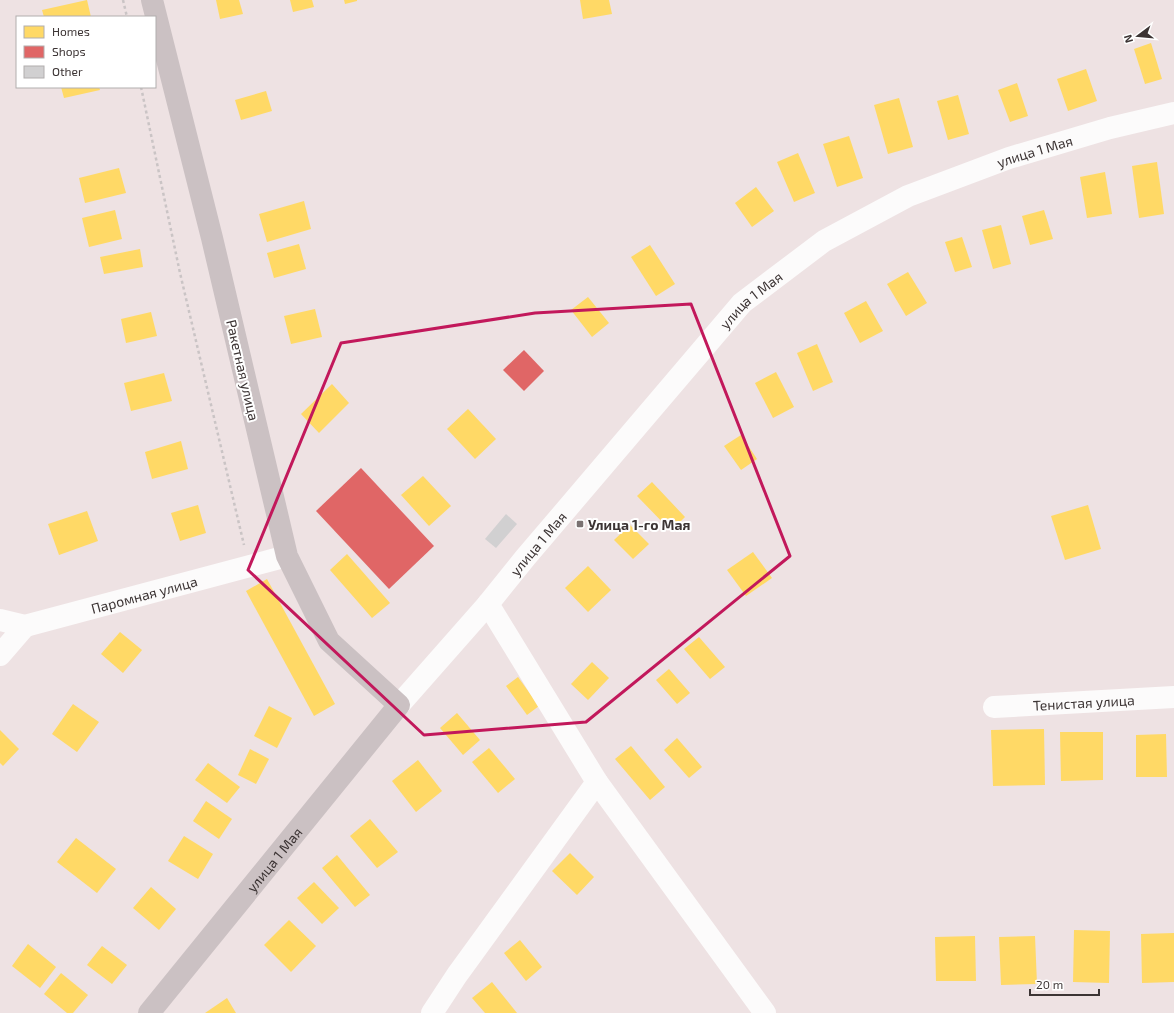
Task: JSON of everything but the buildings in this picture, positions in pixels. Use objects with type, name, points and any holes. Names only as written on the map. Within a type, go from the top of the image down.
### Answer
[{"type":"main road","name":"Ракетная улица","points":[[152,0],[212,238],[287,556],[330,641],[400,705]]},
{"type":"main road","name":"улица 1 Мая","points":[[149,1013],[400,705]]},
{"type":"street","name":"улица 1 Мая","points":[[400,705],[488,604],[525,558],[742,303],[824,241],[908,196],[1009,158],[1110,128],[1174,113]]},
{"type":"street","name":"Паромная улица","points":[[0,620],[25,626],[287,556]]},
{"type":"street","points":[[488,604],[597,782],[765,1013]]},
{"type":"street","points":[[0,655],[25,626]]},
{"type":"street","name":"Тенистая улица","points":[[994,707],[1174,697]]},
{"type":"street","points":[[432,1013],[457,974],[597,782]]},
{"type":"path","points":[[123,0],[127,16]]},
{"type":"path","points":[[141,88],[180,274],[249,566]]},
{"type":"highlighted area","points":[[691,304],[790,556],[586,722],[424,735],[248,570],[341,343],[535,313]]},
{"type":"place","name":"Улица 1-го Мая","points":[[580,524]]}]
